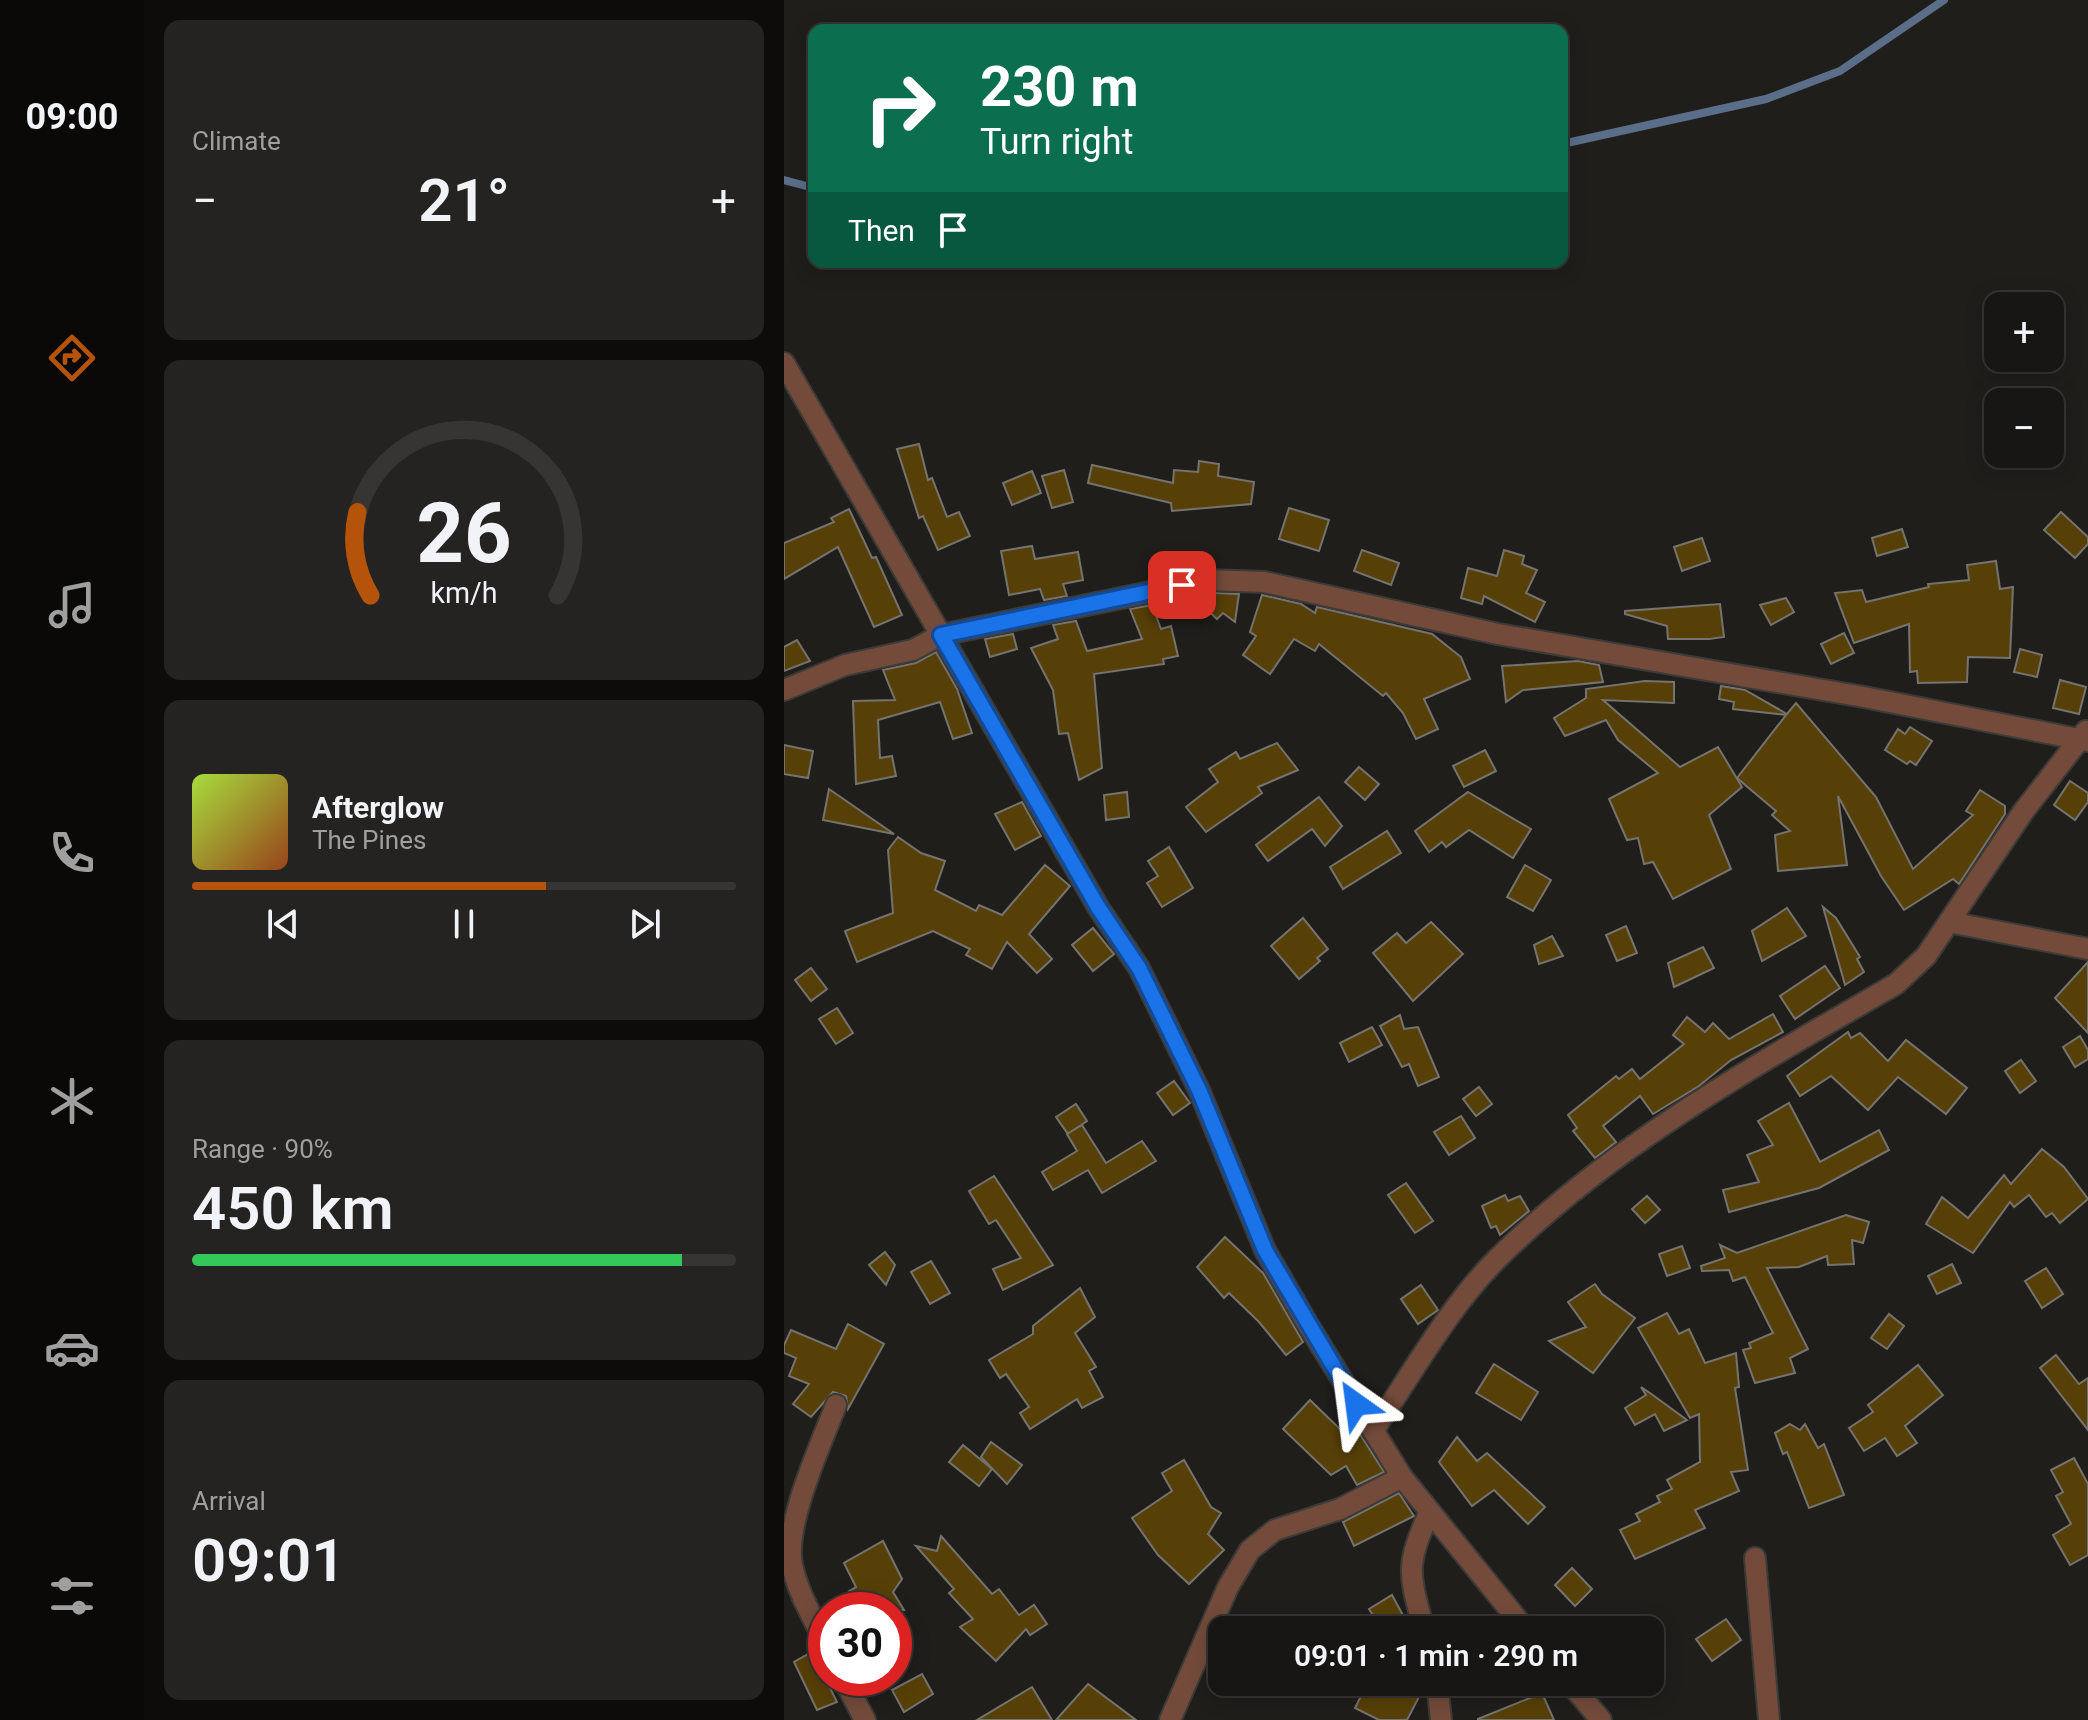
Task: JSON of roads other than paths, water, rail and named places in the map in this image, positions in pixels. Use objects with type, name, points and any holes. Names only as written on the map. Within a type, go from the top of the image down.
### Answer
[{"type":"street","points":[[784,363],[1098,907],[1139,968],[1199,1090],[1265,1250],[1402,1477],[1514,1616]]},
{"type":"street","points":[[784,690],[845,665],[913,650],[941,635],[1232,578],[1264,582],[1498,634],[2085,736],[2023,812],[1926,956],[1896,984],[1659,1125],[1555,1205],[1487,1270],[1373,1431]]},
{"type":"street","points":[[1949,922],[2088,949]]},
{"type":"street","points":[[808,1608],[791,1561],[796,1522],[836,1405]]},
{"type":"street","points":[[1170,1720],[1228,1587],[1250,1550],[1275,1530],[1340,1509],[1402,1477]]},
{"type":"street","points":[[1420,1616],[1410,1575],[1413,1549],[1429,1514]]},
{"type":"street","points":[[1755,1558],[1769,1720]]},
{"type":"street","points":[[852,1696],[865,1720]]},
{"type":"street","points":[[1438,1696],[1441,1720]]},
{"type":"street","points":[[1581,1696],[1601,1720]]},
{"type":"waterway","points":[[1568,143],[1766,99],[1840,71],[1944,0]]},
{"type":"waterway","points":[[784,180],[808,186]]}]
